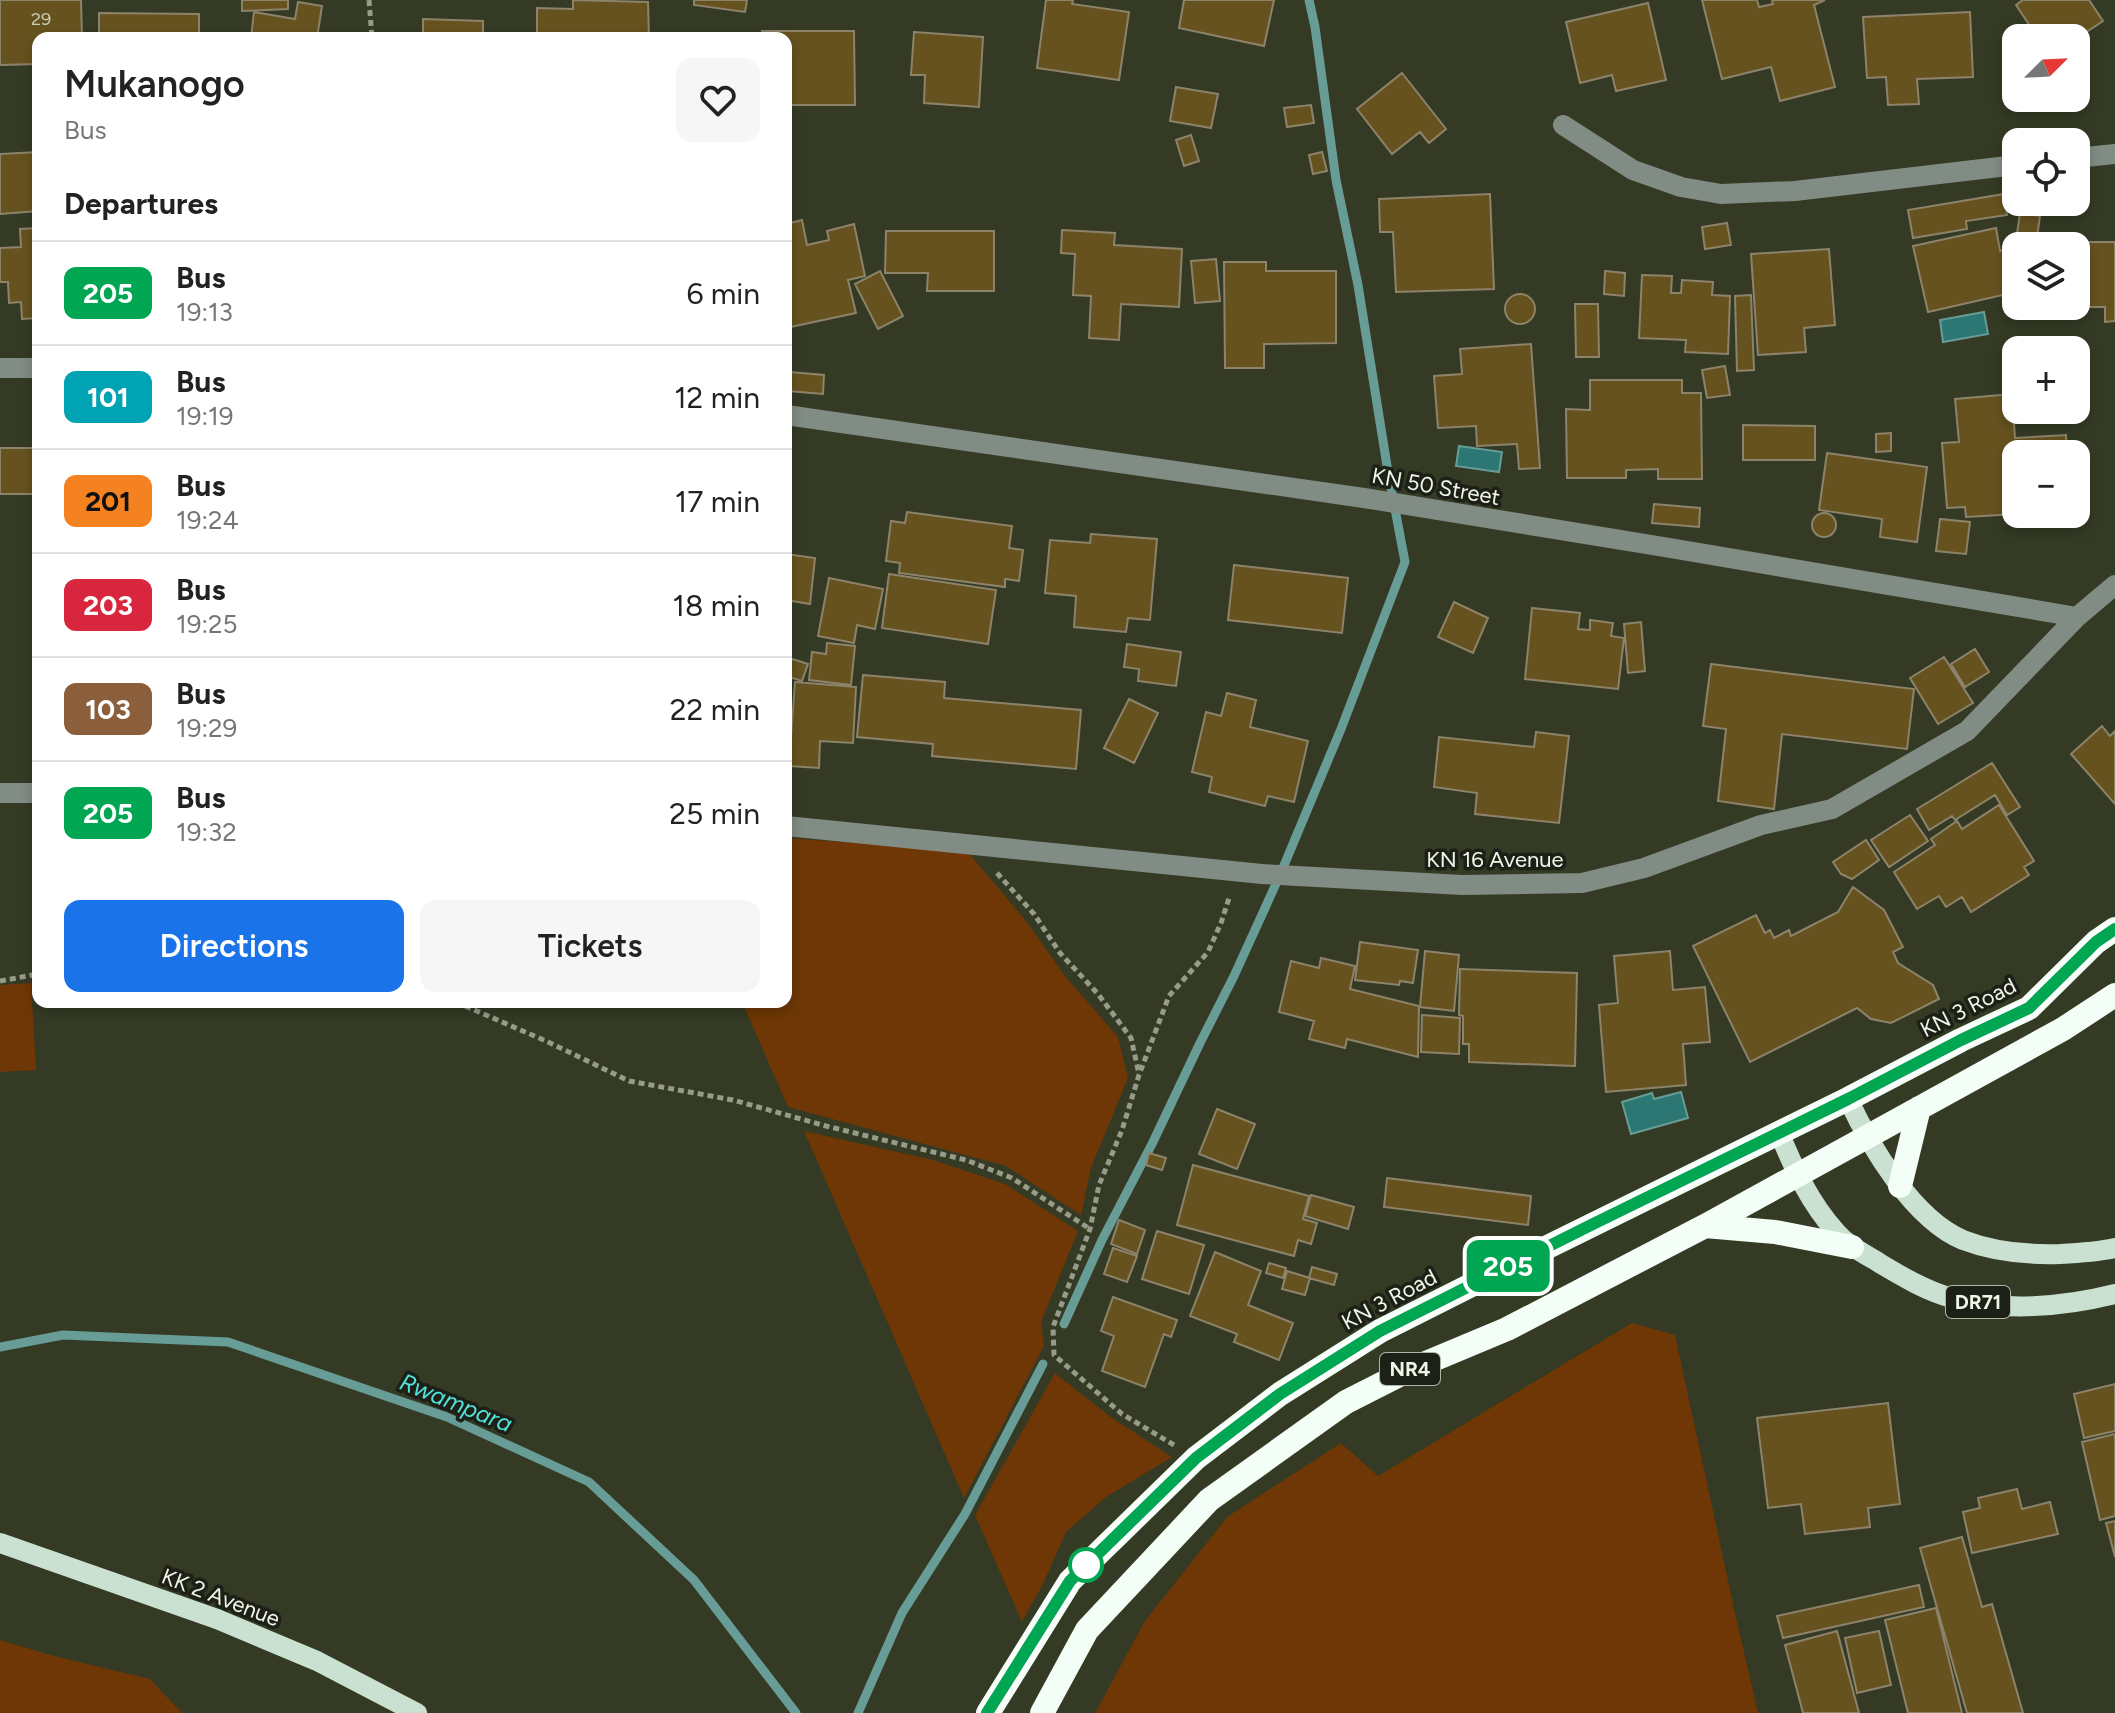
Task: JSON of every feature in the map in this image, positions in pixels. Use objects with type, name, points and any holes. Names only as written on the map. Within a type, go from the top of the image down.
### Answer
[{"type":"highway","name":"KN 3 Road","points":[[988,1713],[1070,1581],[1196,1458],[1280,1394],[1380,1331],[2029,1008],[2096,942],[2115,929]]},
{"type":"highway","name":"NR4","points":[[1042,1713],[1087,1630],[1209,1500],[1346,1402],[1409,1370],[1507,1329],[1705,1226],[2063,1029],[2115,995]]},
{"type":"highway","points":[[1900,1186],[1919,1108]]},
{"type":"highway","points":[[1705,1226],[1775,1232],[1852,1247]]},
{"type":"main road","points":[[1848,1099],[1866,1137],[1900,1186],[1929,1218],[1961,1239],[1999,1250],[2037,1255],[2115,1248]]},
{"type":"main road","name":"DR71","points":[[1779,1132],[1797,1175],[1835,1232],[1852,1247],[1910,1282],[1952,1298],[1998,1305],[2034,1307],[2093,1300],[2115,1294]]},
{"type":"main road","name":"KK 2 Avenue","points":[[0,1543],[217,1619],[317,1661],[417,1713]]},
{"type":"street","points":[[1563,125],[1633,170],[1681,187],[1721,194],[1795,191],[2002,167]]},
{"type":"street","points":[[2090,157],[2115,154]]},
{"type":"street","points":[[0,368],[32,368]]},
{"type":"street","name":"KN 50 Street","points":[[792,416],[1350,496],[2077,617]]},
{"type":"street","name":"KN 16 Avenue","points":[[792,827],[1244,872],[1462,885],[1582,883],[1644,868],[1761,825],[1832,809],[1967,731],[2077,617],[2115,585]]},
{"type":"street","points":[[0,793],[32,793]]},
{"type":"path","points":[[369,0],[372,32]]},
{"type":"path","points":[[977,845],[1005,884],[1034,914],[1060,953],[1098,994],[1131,1038],[1139,1075]]},
{"type":"path","points":[[1196,1458],[1122,1414],[1054,1355],[1053,1327],[1090,1229],[1099,1185],[1122,1130],[1169,996],[1208,952],[1231,893],[1244,872]]},
{"type":"path","points":[[0,981],[32,975]]},
{"type":"path","points":[[470,1008],[629,1081],[733,1100],[966,1160],[1012,1178],[1090,1229]]},
{"type":"shaded area","points":[[792,838],[967,851],[1026,921],[1065,976],[1118,1037],[1128,1078],[1091,1168],[1081,1215],[1006,1166],[788,1107],[745,1008],[792,1008]]},
{"type":"shaded area","points":[[31,983],[36,1070],[0,1072],[0,985]]},
{"type":"shaded area","points":[[804,1131],[933,1160],[1005,1184],[1078,1231],[1041,1322],[1044,1346],[964,1498]]},
{"type":"shaded area","points":[[1632,1323],[1675,1335],[1758,1713],[1095,1713],[1145,1621],[1227,1517],[1341,1443],[1378,1476]]},
{"type":"shaded area","points":[[1055,1373],[1112,1418],[1172,1457],[1106,1497],[1066,1532],[1022,1622],[975,1515]]},
{"type":"shaded area","points":[[0,1640],[150,1679],[182,1713],[0,1713]]},
{"type":"water","points":[[1984,312],[1988,334],[1943,342],[1940,320]]},
{"type":"water","points":[[1459,446],[1502,452],[1499,472],[1456,466]]},
{"type":"water","points":[[1681,1092],[1688,1118],[1631,1134],[1622,1102],[1652,1093],[1654,1099]]},
{"type":"building","points":[[0,0],[81,0],[82,32],[32,32],[32,64],[0,65]]},
{"type":"building","points":[[242,0],[288,0],[288,9],[242,11]]},
{"type":"building","points":[[573,0],[648,2],[649,32],[537,32],[537,8],[573,9]]},
{"type":"building","points":[[694,0],[747,0],[745,12],[694,5]]},
{"type":"building","points":[[1046,0],[1073,0],[1072,4],[1129,12],[1119,80],[1037,68]]},
{"type":"building","points":[[1184,0],[1274,0],[1264,46],[1179,28]]},
{"type":"building","points":[[1702,0],[1757,0],[1759,7],[1773,4],[1772,0],[1825,0],[1814,5],[1835,87],[1780,101],[1771,67],[1722,79]]},
{"type":"building","points":[[2023,0],[2089,0],[2103,21],[2090,30],[2090,24],[2029,24],[2016,5]]},
{"type":"building","points":[[298,2],[322,6],[318,32],[252,32],[254,12],[295,19]]},
{"type":"building","points":[[1648,3],[1666,80],[1616,91],[1612,75],[1580,83],[1566,22]]},
{"type":"building","points":[[1970,12],[1973,77],[1917,79],[1919,104],[1888,105],[1886,77],[1867,78],[1863,17]]},
{"type":"building","points":[[99,13],[199,14],[199,32],[99,32]]},
{"type":"building","points":[[423,19],[483,21],[483,32],[423,32]]},
{"type":"building","points":[[854,31],[855,105],[792,105],[792,32],[762,32]]},
{"type":"building","points":[[914,32],[983,37],[979,107],[924,103],[925,75],[911,75]]},
{"type":"building","points":[[1402,73],[1446,129],[1429,143],[1420,132],[1392,154],[1357,109]]},
{"type":"building","points":[[1176,87],[1218,94],[1211,128],[1170,121]]},
{"type":"building","points":[[1311,105],[1314,123],[1287,127],[1284,108]]},
{"type":"building","points":[[1191,135],[1199,161],[1184,166],[1176,140]]},
{"type":"building","points":[[32,152],[32,211],[0,214],[0,154]]},
{"type":"building","points":[[1322,152],[1327,171],[1313,174],[1309,155]]},
{"type":"building","points":[[1490,194],[1494,289],[1396,292],[1393,232],[1380,232],[1379,199]]},
{"type":"building","points":[[2002,194],[2002,216],[1966,221],[1967,229],[1913,238],[1908,210]]},
{"type":"building","points":[[2020,216],[2040,216],[2038,232],[2017,232]]},
{"type":"building","points":[[802,220],[807,245],[829,240],[827,231],[854,224],[865,276],[848,280],[856,313],[792,327],[792,222]]},
{"type":"building","points":[[1727,223],[1731,245],[1705,249],[1702,227]]},
{"type":"building","points":[[32,228],[32,318],[22,319],[21,302],[9,303],[8,282],[0,282],[0,248],[21,247],[20,229]]},
{"type":"building","points":[[1996,228],[2002,250],[2002,295],[1928,312],[1913,246]]},
{"type":"building","points":[[1062,230],[1115,233],[1114,245],[1182,249],[1179,307],[1121,304],[1119,340],[1089,338],[1091,296],[1073,295],[1075,254],[1061,253]]},
{"type":"building","points":[[886,231],[994,231],[994,291],[927,291],[928,273],[885,273]]},
{"type":"building","points":[[2090,242],[2115,242],[2115,321],[2105,322],[2105,307],[2090,307]]},
{"type":"building","points":[[1829,249],[1835,325],[1804,328],[1806,352],[1758,355],[1751,254]]},
{"type":"building","points":[[1216,259],[1220,301],[1195,303],[1191,261]]},
{"type":"building","points":[[1224,262],[1266,262],[1266,271],[1336,271],[1336,343],[1264,344],[1264,368],[1225,368]]},
{"type":"building","points":[[880,271],[903,316],[878,329],[855,284]]},
{"type":"building","points":[[1605,271],[1625,273],[1624,296],[1604,294]]},
{"type":"building","points":[[1642,275],[1672,276],[1671,293],[1681,293],[1682,280],[1713,282],[1712,295],[1730,296],[1728,354],[1685,352],[1686,340],[1639,338]]},
{"type":"building","points":[[1520,294],[1531,298],[1535,309],[1531,320],[1520,324],[1509,320],[1505,309],[1509,298]]},
{"type":"building","points":[[1751,295],[1754,370],[1737,371],[1735,296]]},
{"type":"building","points":[[1575,304],[1598,304],[1599,357],[1576,357]]},
{"type":"building","points":[[1531,344],[1540,468],[1519,469],[1517,444],[1477,446],[1476,426],[1438,428],[1434,376],[1462,374],[1460,349]]},
{"type":"building","points":[[1725,366],[1730,395],[1707,398],[1702,370]]},
{"type":"building","points":[[792,372],[824,375],[823,394],[792,391]]},
{"type":"building","points":[[1590,380],[1682,380],[1682,393],[1701,393],[1702,479],[1658,479],[1658,469],[1626,470],[1626,478],[1567,478],[1566,409],[1590,410]]},
{"type":"building","points":[[2002,395],[2002,424],[2014,424],[2015,438],[2066,435],[2066,440],[2002,440],[2002,515],[1966,517],[1965,507],[1947,508],[1942,443],[1959,442],[1955,399]]},
{"type":"building","points":[[1743,425],[1815,426],[1815,460],[1743,460]]},
{"type":"building","points":[[1891,433],[1891,451],[1876,452],[1876,434]]},
{"type":"building","points":[[0,448],[32,448],[32,494],[0,494]]},
{"type":"building","points":[[1827,453],[1927,467],[1917,542],[1880,537],[1882,519],[1819,510]]},
{"type":"building","points":[[1654,504],[1700,508],[1699,527],[1652,523]]},
{"type":"building","points":[[907,512],[1012,526],[1009,548],[1023,550],[1019,581],[1005,579],[1005,587],[899,573],[900,563],[886,561],[891,521],[905,523]]},
{"type":"building","points":[[1824,513],[1833,516],[1836,525],[1833,534],[1824,537],[1815,534],[1812,525],[1815,516]]},
{"type":"building","points":[[1940,519],[1970,522],[1966,554],[1936,551]]},
{"type":"building","points":[[1091,534],[1157,539],[1150,620],[1128,618],[1126,632],[1074,627],[1076,596],[1045,593],[1050,540],[1090,543]]},
{"type":"building","points":[[792,555],[815,558],[810,604],[792,601]]},
{"type":"building","points":[[1234,565],[1348,578],[1342,633],[1228,620]]},
{"type":"building","points":[[889,574],[996,590],[988,644],[882,628]]},
{"type":"building","points":[[829,578],[883,589],[875,629],[857,625],[854,643],[818,636]]},
{"type":"building","points":[[1454,602],[1488,618],[1473,653],[1438,637]]},
{"type":"building","points":[[1532,608],[1580,613],[1578,629],[1590,630],[1590,620],[1613,623],[1611,636],[1624,638],[1618,689],[1525,679]]},
{"type":"building","points":[[1641,622],[1645,671],[1628,673],[1624,624]]},
{"type":"building","points":[[827,643],[855,646],[851,685],[809,680],[812,652],[826,654]]},
{"type":"building","points":[[1127,644],[1181,652],[1176,686],[1138,681],[1139,669],[1124,667]]},
{"type":"building","points":[[1975,649],[1989,672],[1965,687],[1951,664]]},
{"type":"building","points":[[1944,657],[1973,703],[1938,724],[1910,678]]},
{"type":"building","points":[[792,659],[808,664],[802,681],[792,678]]},
{"type":"building","points":[[1711,664],[1914,689],[1907,749],[1782,734],[1774,809],[1718,801],[1726,729],[1703,726]]},
{"type":"building","points":[[863,675],[945,682],[944,698],[1081,710],[1076,769],[932,756],[933,744],[857,737]]},
{"type":"building","points":[[795,682],[856,687],[853,743],[820,741],[819,768],[792,766]]},
{"type":"building","points":[[1227,693],[1256,700],[1250,727],[1308,741],[1294,802],[1268,796],[1265,806],[1209,792],[1212,777],[1192,772],[1206,712],[1221,716]]},
{"type":"building","points":[[1129,699],[1158,713],[1134,763],[1104,748]]},
{"type":"building","points":[[2102,726],[2110,736],[2115,731],[2115,804],[2071,754]]},
{"type":"building","points":[[1536,732],[1569,736],[1559,823],[1475,814],[1477,793],[1434,787],[1439,737],[1534,747]]},
{"type":"building","points":[[1992,763],[2020,807],[2007,815],[1995,795],[1955,820],[1952,816],[1929,830],[1917,809]]},
{"type":"building","points":[[1999,805],[2034,861],[2024,867],[2029,875],[1971,912],[1962,897],[1946,907],[1939,896],[1917,909],[1894,872],[1935,845],[1931,839],[1957,821],[1962,829]]},
{"type":"building","points":[[1910,815],[1928,841],[1889,867],[1871,840]]},
{"type":"building","points":[[1866,840],[1879,860],[1852,879],[1841,874],[1833,862]]},
{"type":"building","points":[[1853,887],[1884,910],[1903,947],[1893,952],[1898,963],[1933,985],[1939,999],[1891,1023],[1871,1019],[1857,1008],[1750,1062],[1693,946],[1756,915],[1765,933],[1770,930],[1774,938],[1789,930],[1791,936],[1838,912]]},
{"type":"building","points":[[1360,942],[1418,950],[1413,983],[1400,981],[1399,985],[1355,980]]},
{"type":"building","points":[[1425,951],[1459,955],[1454,1011],[1420,1007]]},
{"type":"building","points":[[1670,951],[1673,990],[1705,987],[1710,1042],[1683,1044],[1686,1085],[1606,1092],[1599,1005],[1618,1003],[1614,956]]},
{"type":"building","points":[[1321,958],[1355,966],[1350,989],[1419,1006],[1418,1057],[1347,1039],[1345,1048],[1309,1039],[1314,1021],[1279,1012],[1291,961],[1319,968]]},
{"type":"building","points":[[1460,969],[1577,973],[1575,1066],[1469,1062],[1469,1044],[1463,1044],[1463,1016],[1459,1015]]},
{"type":"building","points":[[1422,1015],[1460,1018],[1459,1054],[1421,1052]]},
{"type":"building","points":[[1217,1109],[1255,1124],[1237,1169],[1199,1154]]},
{"type":"building","points":[[1149,1153],[1166,1158],[1162,1170],[1146,1165]]},
{"type":"building","points":[[1193,1165],[1309,1196],[1303,1219],[1317,1223],[1311,1244],[1298,1240],[1294,1256],[1177,1225]]},
{"type":"building","points":[[1387,1178],[1531,1196],[1528,1225],[1384,1207]]},
{"type":"building","points":[[1311,1195],[1354,1207],[1348,1229],[1305,1216]]},
{"type":"building","points":[[1119,1220],[1145,1230],[1137,1254],[1111,1244]]},
{"type":"building","points":[[1157,1231],[1204,1245],[1189,1294],[1142,1279]]},
{"type":"building","points":[[1113,1248],[1137,1256],[1127,1282],[1104,1274]]},
{"type":"building","points":[[1215,1252],[1261,1271],[1248,1305],[1293,1323],[1279,1360],[1234,1342],[1237,1334],[1190,1316]]},
{"type":"building","points":[[1269,1263],[1286,1268],[1283,1278],[1266,1273]]},
{"type":"building","points":[[1312,1267],[1337,1274],[1334,1285],[1309,1278]]},
{"type":"building","points":[[1287,1271],[1310,1278],[1305,1295],[1282,1289]]},
{"type":"building","points":[[1113,1297],[1177,1320],[1171,1337],[1164,1334],[1145,1387],[1102,1371],[1114,1336],[1101,1331]]},
{"type":"building","points":[[2115,1384],[2115,1431],[2084,1438],[2074,1394]]},
{"type":"building","points":[[1888,1403],[1900,1504],[1868,1508],[1870,1527],[1805,1534],[1801,1504],[1768,1508],[1757,1418]]},
{"type":"building","points":[[2115,1434],[2115,1516],[2100,1520],[2082,1442]]},
{"type":"building","points":[[2017,1489],[2022,1509],[2050,1502],[2058,1534],[1972,1553],[1963,1512],[1980,1508],[1978,1498]]},
{"type":"building","points":[[2115,1521],[2115,1557],[2106,1523]]},
{"type":"building","points":[[1962,1537],[1982,1607],[1992,1604],[2023,1713],[1967,1713],[1920,1548]]},
{"type":"building","points":[[1919,1585],[1924,1607],[1783,1638],[1777,1616]]},
{"type":"building","points":[[1936,1608],[1962,1713],[1908,1713],[1885,1620]]},
{"type":"building","points":[[1837,1631],[1859,1713],[1803,1713],[1785,1645]]},
{"type":"building","points":[[1879,1631],[1891,1685],[1857,1693],[1845,1638]]},
{"type":"waterway","points":[[1064,1324],[1280,875],[1341,729],[1405,562],[1358,285],[1336,180],[1309,0]]},
{"type":"waterway","name":"Rwampara","points":[[0,1347],[63,1335],[228,1342],[447,1417],[589,1482],[694,1580],[796,1713]]},
{"type":"waterway","points":[[858,1713],[902,1613],[965,1514],[1043,1364]]},
{"type":"bus line","name":"205","points":[[987,1713],[1070,1581],[1196,1458],[1280,1394],[1380,1331],[2029,1008],[2096,942],[2115,929]]}]
